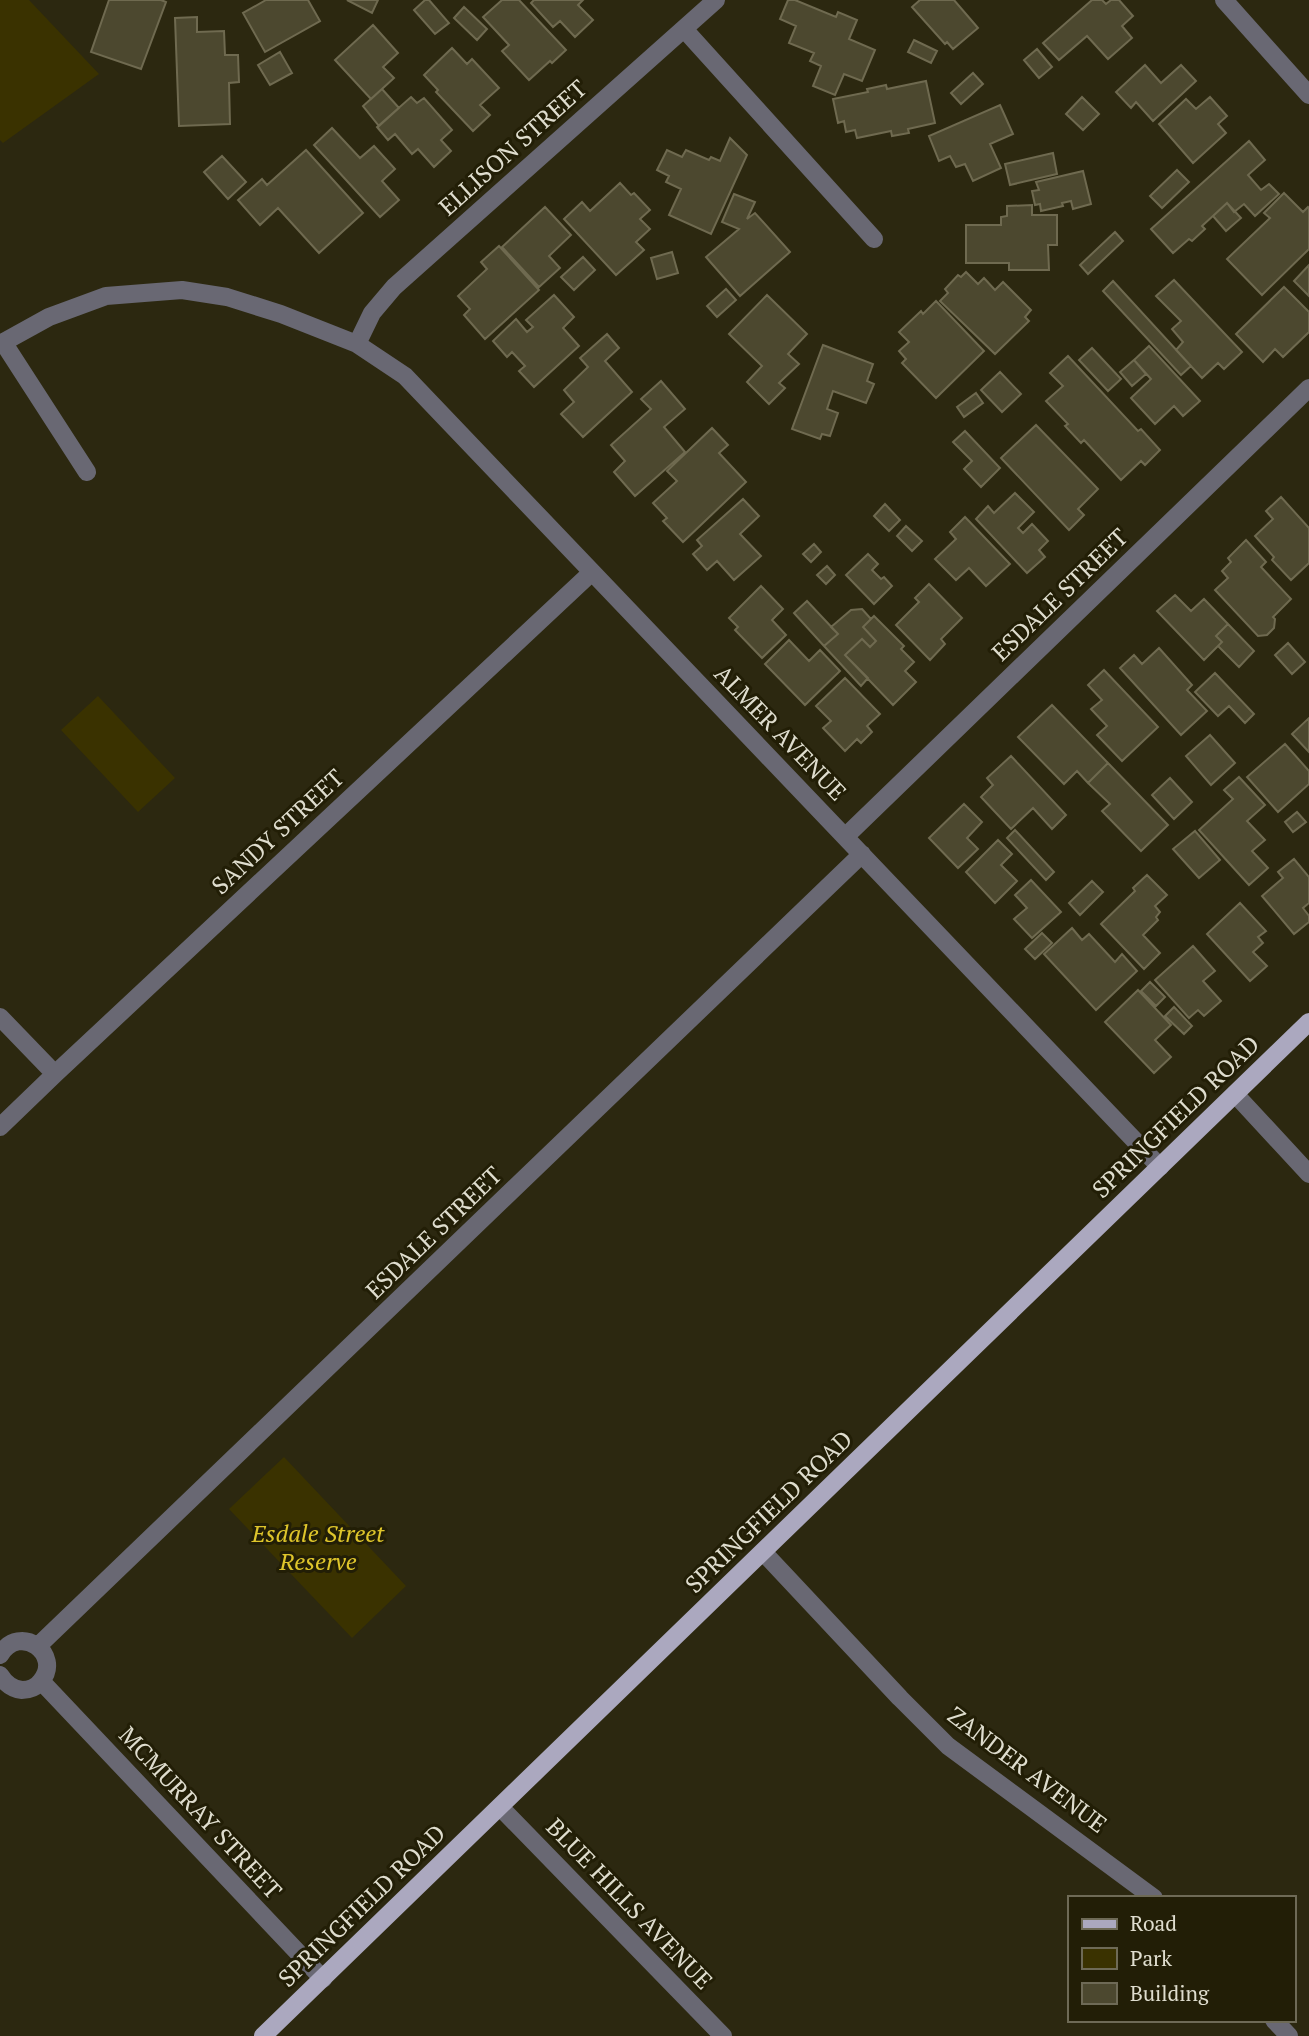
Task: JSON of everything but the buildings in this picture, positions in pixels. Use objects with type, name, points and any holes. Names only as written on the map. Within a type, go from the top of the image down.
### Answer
[{"type":"main road","name":"SPRINGFIELD ROAD","points":[[263,2036],[1309,1022]]},
{"type":"street","name":"ELLISON STREET","points":[[357,344],[372,313],[394,287],[716,0]]},
{"type":"street","points":[[1224,0],[1309,95]]},
{"type":"street","points":[[684,29],[874,239]]},
{"type":"street","name":"ALMER AVENUE","points":[[2,343],[49,317],[106,296],[182,290],[227,297],[281,314],[357,344],[405,376],[1160,1167]]},
{"type":"street","points":[[2,343],[87,471]]},
{"type":"street","name":"ESDALE STREET","points":[[846,836],[1309,388]]},
{"type":"street","name":"SANDY STREET","points":[[0,1128],[591,573]]},
{"type":"street","name":"ESDALE STREET","points":[[38,1646],[862,854]]},
{"type":"street","points":[[0,1017],[55,1074]]},
{"type":"street","points":[[1235,1094],[1309,1174]]},
{"type":"street","name":"ZANDER AVENUE","points":[[763,1552],[948,1746],[1151,1896]]},
{"type":"street","points":[[1,1650],[16,1641],[24,1641],[38,1646],[46,1660],[45,1674],[41,1681],[28,1689],[13,1688],[2,1683]]},
{"type":"street","name":"MCMURRAY STREET","points":[[41,1681],[323,1979]]},
{"type":"street","name":"BLUE HILLS AVENUE","points":[[500,1807],[723,2036]]},
{"type":"street","points":[[1276,2022],[1289,2036]]},
{"type":"green space","points":[[0,0],[29,0],[99,74],[3,143],[0,140]]},
{"type":"green space","points":[[98,696],[175,778],[138,812],[61,730]]},
{"type":"green space","name":"Esdale Street Reserve","points":[[284,1457],[406,1586],[352,1638],[229,1509]]}]
